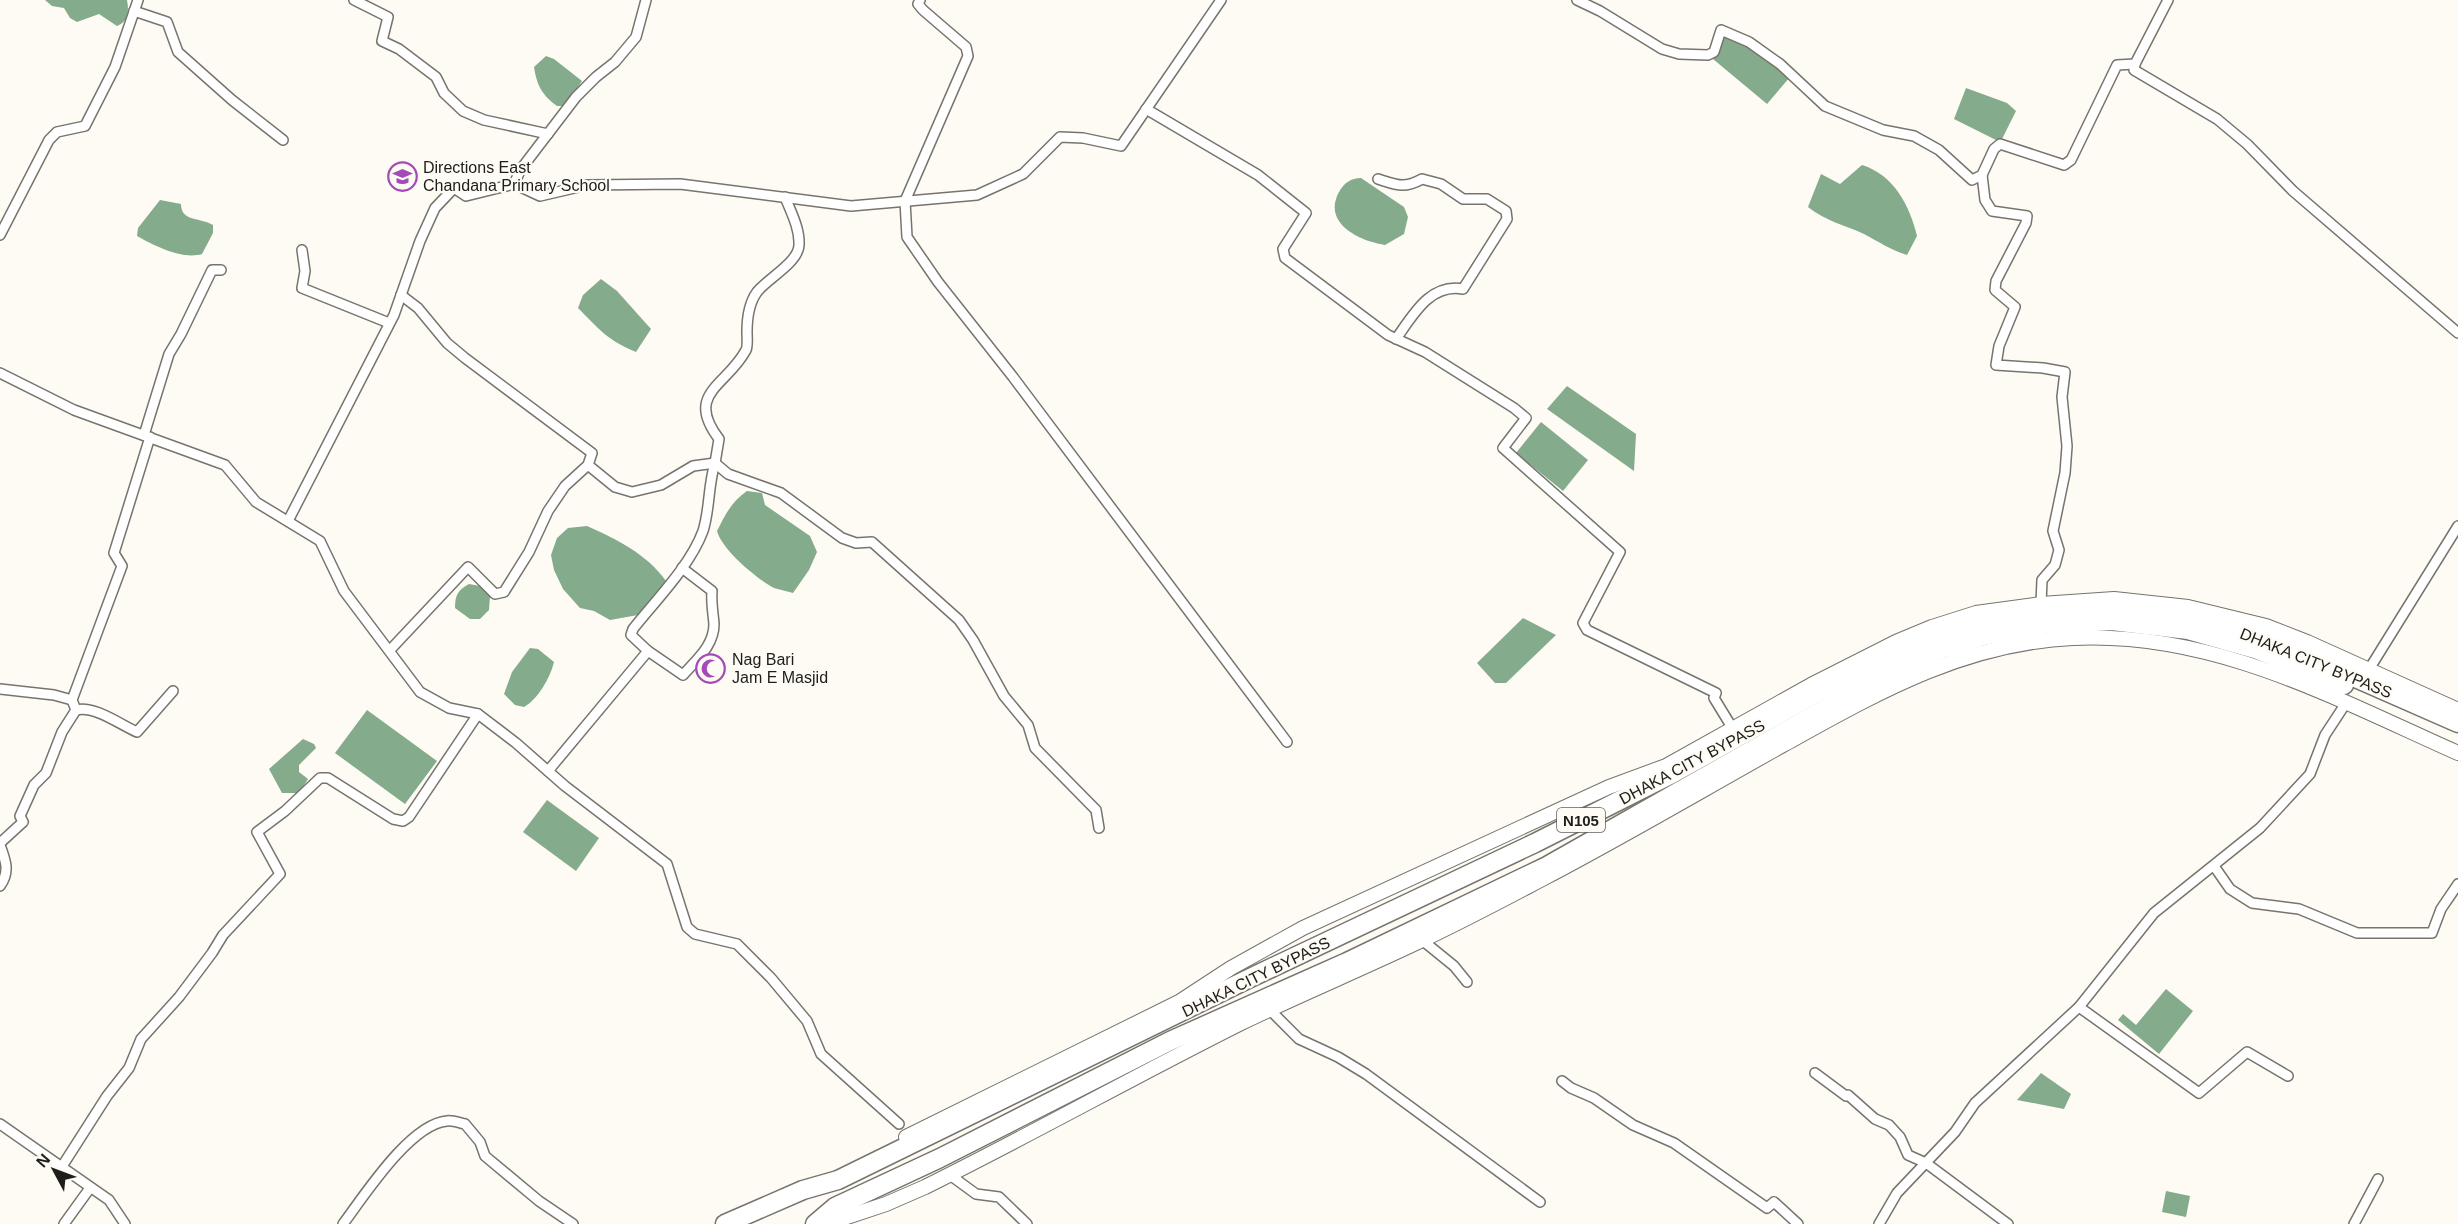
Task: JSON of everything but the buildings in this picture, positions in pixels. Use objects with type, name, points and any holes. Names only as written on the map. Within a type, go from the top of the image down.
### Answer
[{"type":"highway","name":"DHAKA CITY BYPASS","points":[[725,1224],[809,1188],[827,1185],[838,1180],[1251,978],[1535,843],[1701,758],[1817,693],[1901,652],[1978,622],[2068,610],[2115,609],[2188,617],[2260,636],[2458,723]]},
{"type":"highway","name":"DHAKA CITY BYPASS","points":[[816,1224],[835,1207],[1170,1041],[1347,962],[1547,866],[1908,664],[1940,650],[1984,636],[2042,625],[2112,621],[2188,630],[2255,649],[2458,735]]},
{"type":"main road","points":[[809,1188],[1059,1059],[1179,1002],[1231,968],[1303,928],[1609,787],[1666,766],[1811,685],[1932,627],[1976,613],[2042,604],[2115,599],[2188,606],[2266,626],[2458,710]]},
{"type":"main road","points":[[826,1224],[886,1204],[950,1175],[1270,1010],[1422,940],[1552,874],[1833,717],[1893,686],[1946,663],[1989,650],[2072,638],[2145,640],[2210,651],[2244,661],[2458,753]]},
{"type":"street","points":[[0,234],[49,140],[57,132],[85,126],[115,67],[138,0]]},
{"type":"street","points":[[354,0],[388,17],[382,41],[399,49],[436,77],[444,93],[463,111],[484,120],[548,134]]},
{"type":"street","points":[[514,184],[521,169],[576,97],[615,62],[636,37],[646,0]]},
{"type":"street","points":[[920,0],[918,4],[923,10],[966,47],[968,56],[905,201],[907,237],[938,282],[1013,377],[1287,742]]},
{"type":"street","points":[[288,521],[389,323],[435,208],[454,188],[466,196],[514,184],[540,196],[587,185],[680,184],[851,206],[977,195],[1023,174],[1059,137],[1083,138],[1121,146],[1221,0]]},
{"type":"street","points":[[1577,0],[1600,11],[1662,49],[1679,54],[1708,55],[1714,52],[1721,30],[1749,42],[1780,64],[1825,106],[1883,130],[1914,136],[1939,150],[1972,180],[1982,176]]},
{"type":"street","points":[[2168,0],[2134,70],[2217,118],[2247,144],[2293,191],[2458,333]]},
{"type":"street","points":[[134,11],[167,22],[178,52],[232,100],[284,140]]},
{"type":"street","points":[[2042,604],[2042,580],[2055,565],[2059,550],[2053,531],[2066,473],[2067,446],[2062,397],[2065,372],[1996,365],[1999,346],[2015,307],[1995,290],[1996,281],[2026,224],[2027,216],[1992,211],[1985,200],[1982,176],[1994,149],[2000,144],[2064,165],[2071,160],[2117,65],[2135,64]]},
{"type":"street","points":[[1146,109],[1258,175],[1306,213],[1283,249],[1284,258],[1396,339],[1425,352],[1514,408],[1526,418],[1503,448],[1620,552],[1583,623],[1587,630],[1716,693],[1714,698],[1733,729]]},
{"type":"street","points":[[1378,179],[1399,186],[1410,186],[1422,179],[1441,184],[1463,199],[1487,199],[1506,211],[1507,219],[1463,289],[1453,287],[1438,290],[1414,314],[1396,339]]},
{"type":"street","points":[[682,568],[712,591],[711,606],[714,625],[710,643],[683,675],[648,651],[631,636],[633,629],[682,568],[702,531],[719,439],[708,424],[704,413],[706,405],[716,387],[747,349],[749,312],[755,295],[764,283],[795,257],[800,247],[794,219],[785,197]]},
{"type":"street","points":[[302,250],[305,271],[302,288],[389,323]]},
{"type":"street","points":[[76,710],[72,700],[122,566],[114,553],[169,354],[212,270],[221,270]]},
{"type":"street","points":[[390,650],[468,567],[495,594],[504,592],[529,552],[548,511],[565,486],[588,465],[592,453],[465,358],[417,308],[401,295]]},
{"type":"street","points":[[0,373],[74,410],[225,465],[256,502],[320,541],[344,591],[420,692],[449,708],[478,714],[667,864],[687,927],[695,934],[737,944],[771,978],[807,1021],[821,1054],[899,1124]]},
{"type":"street","points":[[588,465],[615,487],[632,492],[661,485],[693,466],[715,463],[728,474],[781,494],[842,538],[856,543],[872,542],[959,620],[973,640],[1004,696],[1028,725],[1035,748],[1096,810],[1099,828]]},
{"type":"street","points":[[2368,670],[2458,526]]},
{"type":"street","points":[[548,771],[648,651]]},
{"type":"street","points":[[0,689],[54,695],[72,700]]},
{"type":"street","points":[[0,886],[6,877],[6,862],[0,844],[23,822],[20,816],[29,795],[34,785],[46,773],[62,732],[76,710],[83,708],[137,732],[173,691]]},
{"type":"street","points":[[1879,1224],[1897,1193],[1955,1132],[1975,1103],[2079,1006],[2154,913],[2260,828],[2310,774],[2325,735],[2346,703]]},
{"type":"street","points":[[61,1168],[107,1096],[129,1068],[141,1039],[179,998],[223,934],[280,874],[257,832],[285,811],[320,778],[328,778],[393,819],[404,821],[409,817],[478,714]]},
{"type":"street","points":[[2214,866],[2230,889],[2252,903],[2299,909],[2357,933],[2432,933],[2441,909],[2458,884]]},
{"type":"street","points":[[1422,940],[1454,966],[1467,982]]},
{"type":"street","points":[[2079,1006],[2199,1093],[2247,1052],[2288,1076]]},
{"type":"street","points":[[1270,1010],[1299,1040],[1338,1057],[1366,1074],[1540,1202]]},
{"type":"street","points":[[1815,1073],[1846,1096],[1848,1095],[1875,1119],[1889,1125],[1900,1137],[1908,1155],[1926,1163],[2008,1224]]},
{"type":"street","points":[[1562,1081],[1571,1088],[1594,1098],[1633,1125],[1674,1143],[1767,1208],[1774,1202],[1798,1224]]},
{"type":"street","points":[[343,1224],[393,1158],[421,1132],[446,1121],[465,1124],[480,1142],[485,1156],[539,1202],[573,1224]]},
{"type":"street","points":[[0,1124],[110,1200],[124,1224]]},
{"type":"street","points":[[950,1175],[976,1194],[999,1197],[1028,1224]]},
{"type":"street","points":[[2354,1224],[2378,1179]]},
{"type":"street","points":[[64,1224],[90,1188]]},
{"type":"shaded area","points":[[45,0],[127,0],[128,12],[124,22],[117,26],[99,14],[77,22],[70,18],[64,8],[52,6]]},
{"type":"shaded area","points":[[1728,36],[1746,44],[1790,77],[1767,104],[1713,59],[1723,37]]},
{"type":"shaded area","points":[[546,56],[554,59],[582,81],[565,106],[557,106],[552,102],[544,94],[537,80],[534,67]]},
{"type":"shaded area","points":[[1966,88],[2007,103],[2016,111],[2002,139],[1996,140],[1954,119]]},
{"type":"shaded area","points":[[1862,165],[1883,176],[1892,184],[1905,203],[1917,236],[1907,255],[1828,219],[1808,207],[1821,174],[1840,184]]},
{"type":"shaded area","points":[[1361,178],[1404,207],[1408,217],[1404,234],[1385,245],[1355,235],[1346,229],[1335,213],[1335,203],[1341,189],[1351,180]]},
{"type":"shaded area","points":[[160,200],[181,204],[184,214],[213,225],[213,233],[202,254],[177,254],[137,236],[138,228]]},
{"type":"shaded area","points":[[601,279],[617,291],[651,329],[636,352],[610,338],[578,308],[583,295]]},
{"type":"shaded area","points":[[1567,386],[1636,434],[1634,471],[1547,409]]},
{"type":"shaded area","points":[[1541,422],[1588,460],[1563,491],[1516,453]]},
{"type":"shaded area","points":[[747,491],[762,493],[765,505],[810,536],[817,552],[809,570],[793,593],[774,588],[759,578],[733,555],[720,539],[717,531],[723,519],[733,504]]},
{"type":"shaded area","points":[[587,526],[620,542],[640,555],[666,581],[657,597],[638,615],[610,620],[594,611],[580,608],[563,589],[554,570],[551,555],[557,538],[568,528]]},
{"type":"shaded area","points":[[469,584],[480,586],[490,596],[489,610],[480,619],[470,619],[455,608],[458,593]]},
{"type":"shaded area","points":[[1523,618],[1556,635],[1506,683],[1495,683],[1477,663]]},
{"type":"shaded area","points":[[530,648],[538,649],[554,662],[543,688],[524,707],[515,705],[504,694],[512,672]]},
{"type":"shaded area","points":[[367,710],[437,761],[405,804],[335,753]]},
{"type":"shaded area","points":[[303,739],[314,744],[316,748],[299,765],[299,772],[308,779],[299,793],[282,793],[269,769]]},
{"type":"shaded area","points":[[547,800],[599,838],[576,871],[523,832]]},
{"type":"shaded area","points":[[2166,989],[2193,1011],[2159,1054],[2118,1020],[2123,1014],[2136,1025]]},
{"type":"shaded area","points":[[2041,1073],[2071,1094],[2064,1109],[2017,1100]]},
{"type":"shaded area","points":[[2166,1191],[2190,1196],[2186,1217],[2162,1212]]},
{"type":"place","name":"Directions East Chandana Primary School","points":[[402,176]]},
{"type":"place","name":"Nag Bari Jam E Masjid","points":[[711,668]]}]
